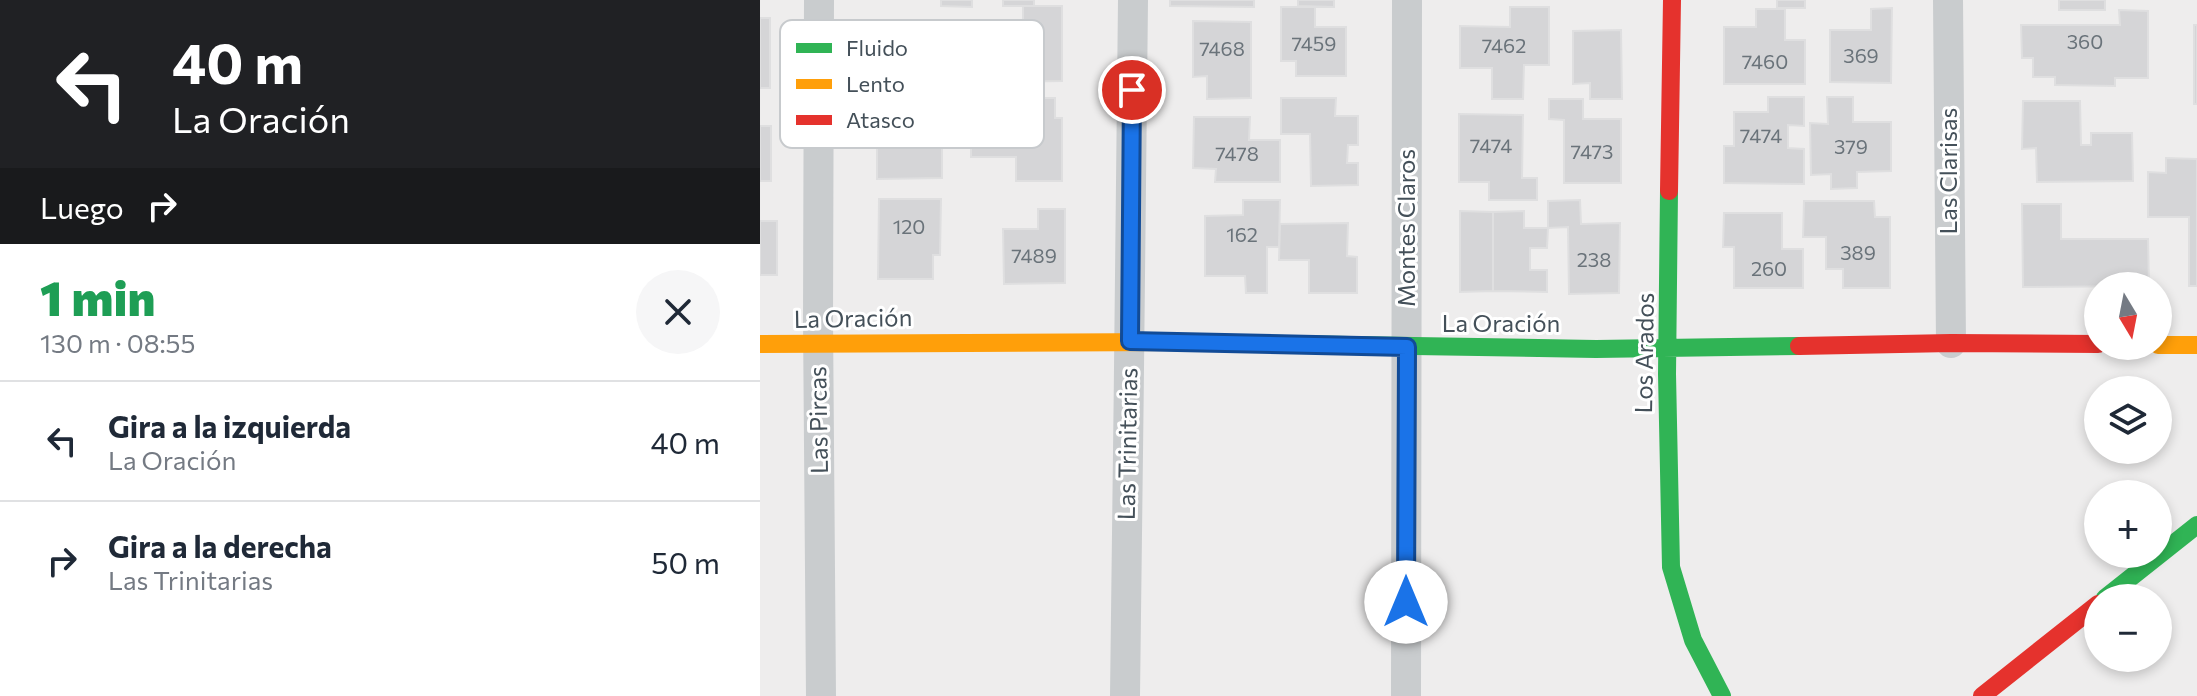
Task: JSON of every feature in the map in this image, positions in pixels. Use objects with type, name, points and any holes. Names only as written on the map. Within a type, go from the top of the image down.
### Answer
[{"type":"main road","name":"Los Arados","points":[[1672,0],[1667,374],[1671,567],[1693,640],[1722,696]]},
{"type":"main road","name":"La Oración","points":[[760,344],[1130,341],[1596,349],[2084,344]]},
{"type":"main road","points":[[2172,345],[2197,345]]},
{"type":"main road","points":[[2123,584],[2197,525]]},
{"type":"main road","points":[[1982,696],[2084,615]]},
{"type":"street","name":"Las Trinitarias","points":[[1125,696],[1133,0]]},
{"type":"street","name":"Montes Claros","points":[[1406,696],[1407,0]]},
{"type":"street","name":"Las Clarisas","points":[[1948,0],[1951,343]]},
{"type":"street","name":"Las Pircas","points":[[819,148],[821,696]]},
{"type":"building","points":[[941,0],[972,0],[972,7],[941,6]]},
{"type":"building","points":[[1003,0],[1034,0],[1034,6],[1003,6]]},
{"type":"building","points":[[1170,0],[1254,0],[1254,7],[1170,6]]},
{"type":"building","points":[[1298,0],[1334,0],[1334,7],[1298,6]]},
{"type":"building","points":[[1777,0],[1805,0],[1805,8],[1777,8]]},
{"type":"building","points":[[2059,0],[2105,0],[2105,10],[2059,10]]},
{"type":"building","points":[[1023,6],[1062,6],[1062,81],[1044,81],[1044,20],[1023,20]]},
{"type":"building","points":[[1281,7],[1315,7],[1315,27],[1346,27],[1346,76],[1296,76],[1296,61],[1281,61]]},
{"type":"building","points":[[1510,7],[1549,7],[1549,65],[1524,65],[1523,99],[1492,99],[1492,68],[1460,68],[1460,26],[1510,27]]},
{"type":"building","points":[[1892,8],[1891,83],[1830,82],[1830,30],[1871,30],[1871,9]]},
{"type":"building","points":[[1756,9],[1785,9],[1785,40],[1805,40],[1805,84],[1724,84],[1724,27],[1756,27]]},
{"type":"building","points":[[2119,10],[2148,11],[2148,78],[2115,78],[2115,86],[2055,85],[2055,77],[2033,77],[2033,58],[2022,58],[2021,25],[2120,25]]},
{"type":"building","points":[[760,18],[770,18],[770,88],[760,88]]},
{"type":"building","points":[[1193,21],[1251,22],[1251,98],[1207,99],[1207,76],[1193,77]]},
{"type":"building","points":[[2194,25],[2197,25],[2197,104],[2194,104]]},
{"type":"building","points":[[1621,30],[1622,99],[1590,99],[1590,83],[1573,84],[1573,31]]},
{"type":"building","points":[[1768,97],[1804,97],[1804,126],[1788,125],[1788,148],[1804,149],[1804,184],[1724,183],[1724,146],[1734,146],[1734,112],[1768,112]]},
{"type":"building","points":[[1827,97],[1853,97],[1853,122],[1891,122],[1891,171],[1857,172],[1857,188],[1831,189],[1831,174],[1811,175],[1810,123],[1828,124]]},
{"type":"building","points":[[1044,98],[1055,98],[1055,118],[1062,118],[1062,181],[1016,181],[1016,157],[971,157],[971,148],[1044,148]]},
{"type":"building","points":[[1281,98],[1336,98],[1335,116],[1358,116],[1358,145],[1348,145],[1347,163],[1358,163],[1358,185],[1311,186],[1310,134],[1281,134]]},
{"type":"building","points":[[1549,99],[1583,99],[1583,119],[1621,119],[1621,183],[1564,183],[1564,120],[1549,119]]},
{"type":"building","points":[[2023,101],[2080,101],[2081,145],[2091,145],[2091,133],[2132,133],[2133,181],[2037,182],[2036,148],[2022,149]]},
{"type":"building","points":[[1459,114],[1523,115],[1522,178],[1537,178],[1537,200],[1489,200],[1489,182],[1459,182]]},
{"type":"building","points":[[1194,117],[1250,117],[1249,140],[1280,140],[1280,182],[1215,182],[1216,169],[1193,168]]},
{"type":"building","points":[[760,126],[771,126],[771,181],[760,181]]},
{"type":"building","points":[[877,148],[942,148],[942,178],[877,179]]},
{"type":"building","points":[[2166,158],[2197,159],[2197,286],[2189,286],[2189,217],[2148,217],[2148,172],[2166,173]]},
{"type":"building","points":[[879,199],[941,199],[940,255],[933,255],[933,279],[878,279]]},
{"type":"building","points":[[1243,200],[1280,200],[1279,247],[1267,247],[1267,293],[1246,293],[1245,276],[1205,276],[1205,216],[1243,215]]},
{"type":"building","points":[[1580,200],[1581,224],[1620,223],[1619,293],[1569,294],[1568,227],[1548,228],[1548,201]]},
{"type":"building","points":[[1804,201],[1874,201],[1875,217],[1890,217],[1890,288],[1843,288],[1843,269],[1826,269],[1826,237],[1803,237]]},
{"type":"building","points":[[2022,204],[2061,204],[2061,239],[2148,239],[2149,272],[2084,272],[2084,287],[2023,287]]},
{"type":"building","points":[[1038,209],[1065,209],[1065,283],[1004,284],[1003,229],[1038,229]]},
{"type":"building","points":[[1460,211],[1493,212],[1493,291],[1460,292]]},
{"type":"building","points":[[1524,211],[1524,228],[1548,228],[1547,248],[1530,248],[1530,270],[1547,270],[1547,292],[1493,291],[1493,212]]},
{"type":"building","points":[[1724,213],[1782,213],[1782,249],[1803,249],[1803,288],[1734,288],[1734,247],[1723,247]]},
{"type":"building","points":[[760,221],[777,221],[777,275],[760,275]]},
{"type":"building","points":[[1348,223],[1347,256],[1357,257],[1357,293],[1309,293],[1309,260],[1279,260],[1280,224]]},
{"type":"traffic: fast","points":[[1669,191],[1667,374],[1671,567],[1693,640],[1722,696]]},
{"type":"traffic: fast","points":[[1167,342],[1596,349],[1799,346]]},
{"type":"traffic: fast","points":[[2123,584],[2197,525]]},
{"type":"traffic: slow","points":[[760,344],[1167,342]]},
{"type":"traffic: slow","points":[[2172,345],[2197,345]]},
{"type":"traffic: jam","points":[[1669,191],[1672,0]]},
{"type":"traffic: jam","points":[[1799,346],[2084,344]]},
{"type":"traffic: jam","points":[[1982,696],[2084,615]]},
{"type":"route","points":[[1132,90],[1130,341],[1407,347],[1406,602]]}]
